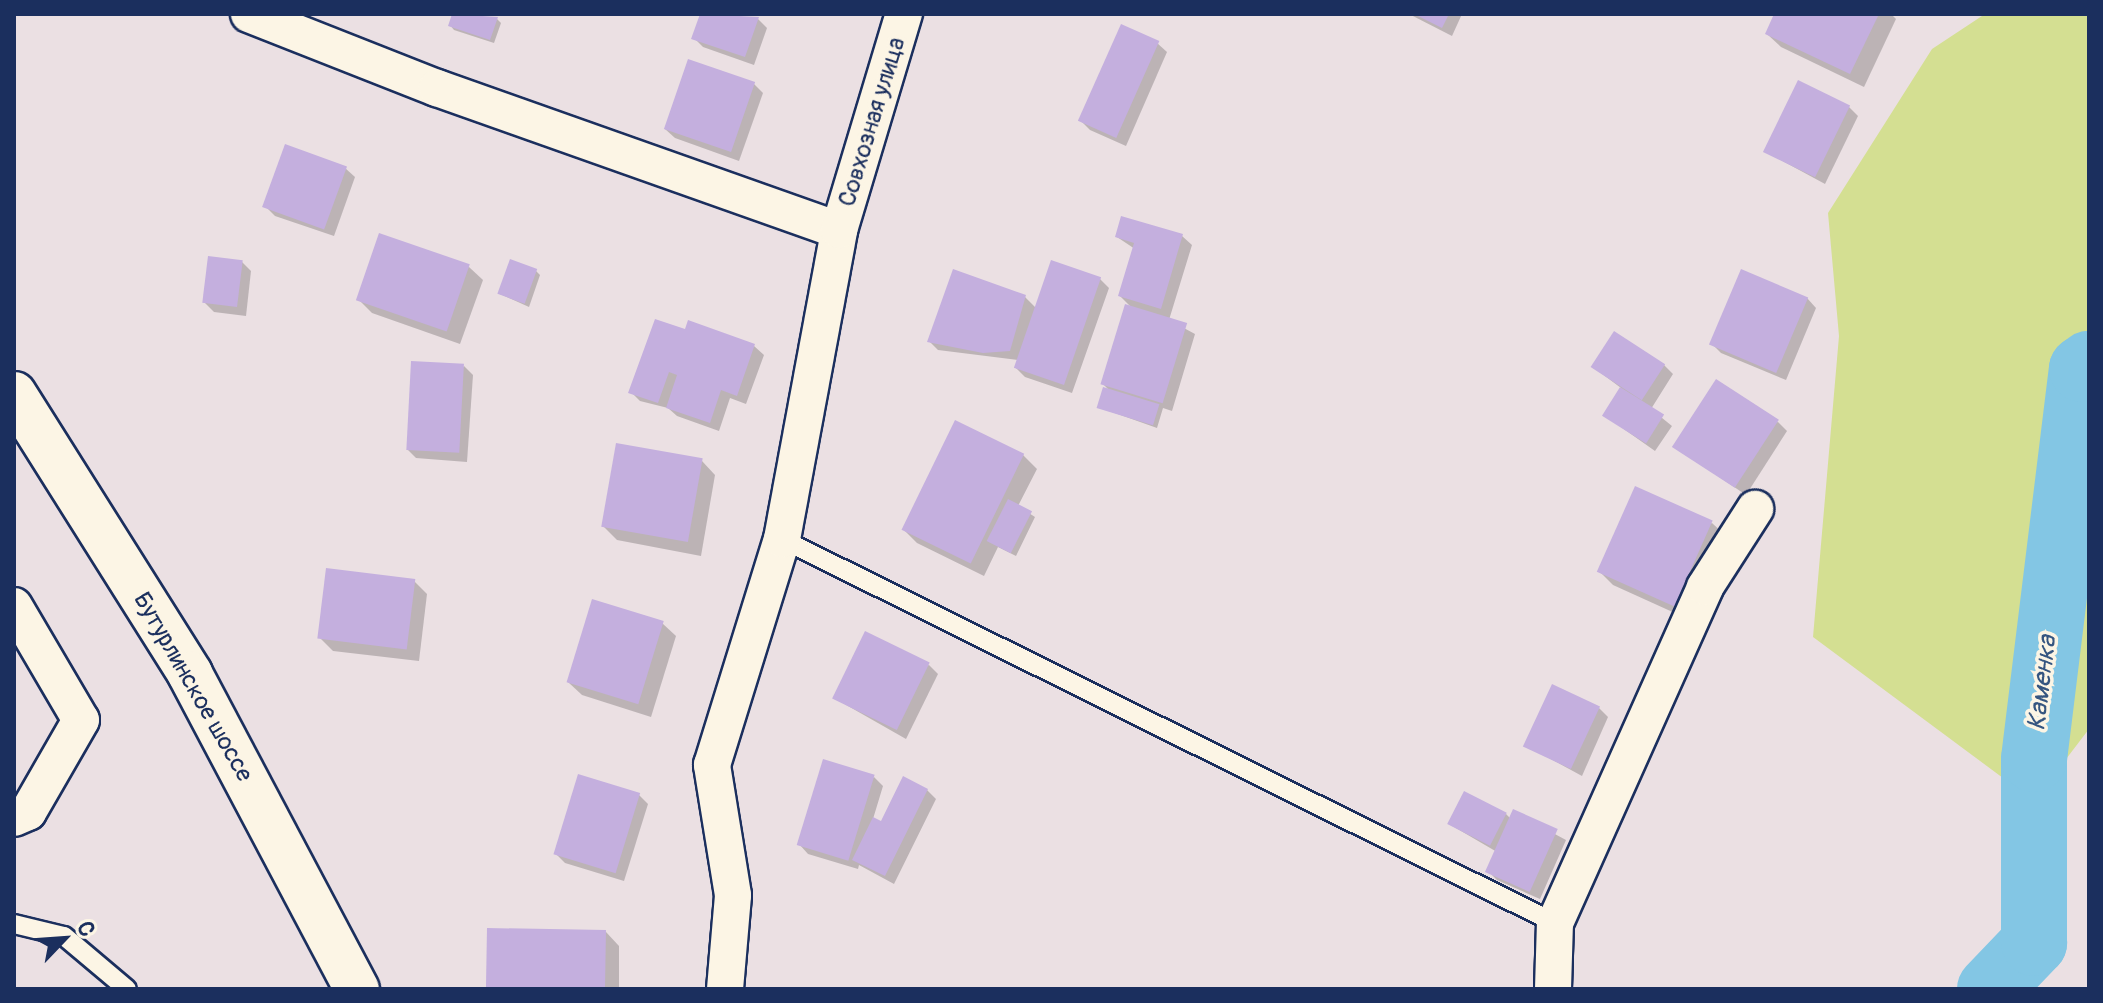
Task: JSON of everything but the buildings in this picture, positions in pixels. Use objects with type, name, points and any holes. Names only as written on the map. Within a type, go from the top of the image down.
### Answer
[{"type":"main road","name":"Бутурлинское шоссе","points":[[14,394],[190,674],[357,989]]},
{"type":"street","points":[[249,14],[437,88],[839,230]]},
{"type":"street","name":"Совхозная улица","points":[[725,989],[733,895],[712,765],[782,539],[839,230],[904,14]]},
{"type":"street","points":[[1553,989],[1555,923],[1705,587],[1755,509]]},
{"type":"street","points":[[14,606],[81,720],[28,812],[14,818]]},
{"type":"lane","points":[[782,539],[1555,923]]},
{"type":"lane","points":[[14,924],[64,936],[127,989]]},
{"type":"green space","points":[[1985,14],[2089,14],[2089,729],[2034,801],[1813,637],[1839,336],[1828,213],[1932,49]]},
{"type":"waterway","name":"Каменка","points":[[1990,989],[2034,943],[2034,759],[2082,369],[2089,364]]}]
